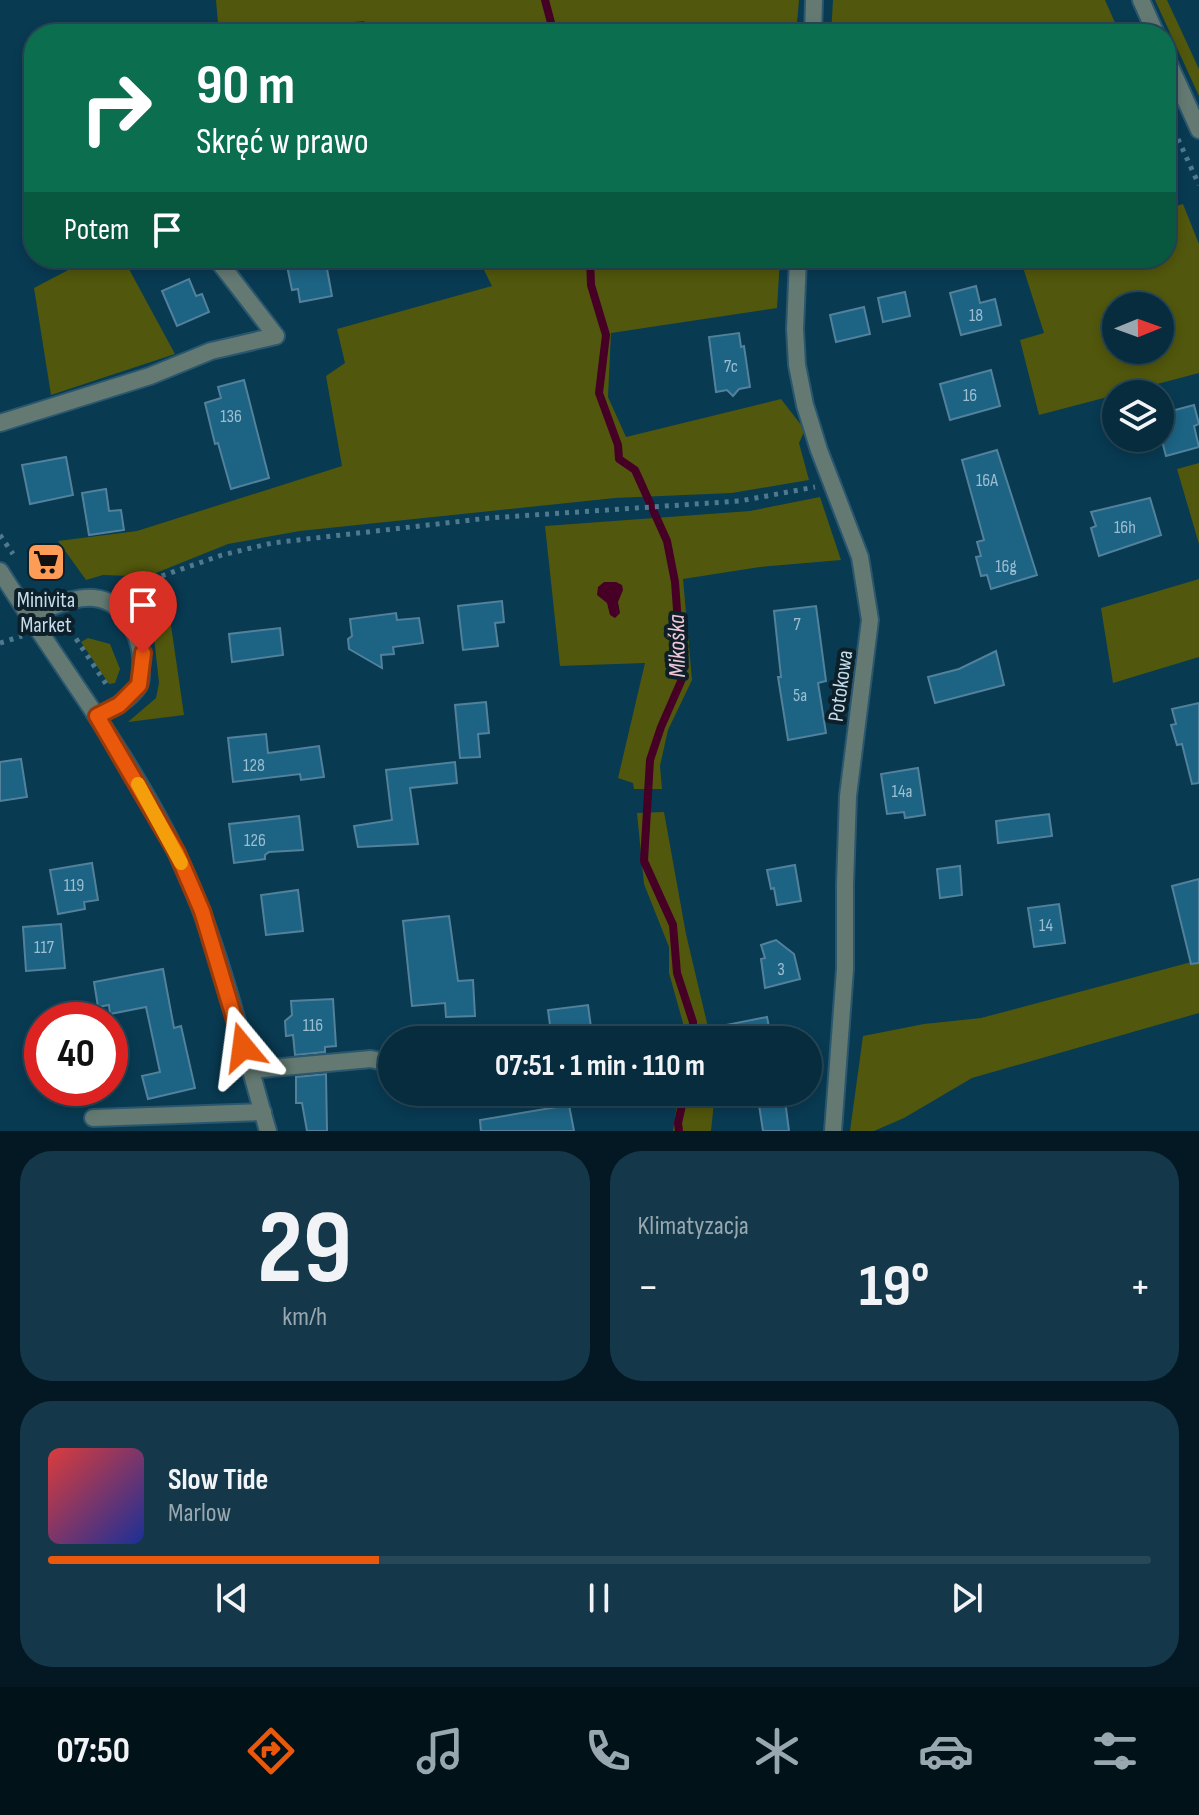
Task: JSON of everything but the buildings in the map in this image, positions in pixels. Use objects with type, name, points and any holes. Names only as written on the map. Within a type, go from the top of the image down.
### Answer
[{"type":"street","points":[[813,24],[814,0]]},
{"type":"street","points":[[1141,0],[1152,24]]},
{"type":"street","points":[[1176,79],[1199,130]]},
{"type":"street","points":[[0,423],[150,376],[211,351],[276,336],[224,268]]},
{"type":"street","name":"Potokowa","points":[[798,268],[795,329],[797,365],[805,405],[860,557],[870,620],[848,796],[845,969],[833,1131]]},
{"type":"street","points":[[0,571],[97,716],[177,853],[202,911],[268,1131]]},
{"type":"street","points":[[28,615],[74,600],[97,598],[116,608],[134,628],[143,653],[139,685],[119,705],[97,716]]},
{"type":"street","points":[[250,1070],[378,1061]]},
{"type":"street","points":[[93,1118],[263,1112]]},
{"type":"path","points":[[1177,135],[1199,185]]},
{"type":"path","points":[[153,579],[243,548],[272,543],[400,527],[740,501],[818,487],[814,476]]},
{"type":"path","points":[[0,643],[21,637]]},
{"type":"green space","points":[[216,0],[799,0],[797,24],[365,24],[364,21],[218,24]]},
{"type":"green space","points":[[833,0],[1105,0],[1116,24],[832,24]]},
{"type":"green space","points":[[1155,0],[1167,0],[1199,69],[1199,96],[1176,46],[1176,24],[1166,24]]},
{"type":"green space","points":[[1183,204],[1199,244],[1199,373],[1172,380],[1102,380],[1102,398],[1039,415],[1020,340],[1044,333],[1023,268],[1176,268],[1176,206]]},
{"type":"green space","points":[[72,268],[128,268],[175,354],[51,395],[34,288]]},
{"type":"green space","points":[[483,268],[779,268],[777,308],[611,333],[608,397],[626,437],[781,399],[805,430],[799,443],[809,480],[732,493],[615,498],[300,531],[228,544],[156,573],[103,575],[86,580],[58,541],[137,531],[342,466],[326,376],[345,363],[337,329],[492,286]]},
{"type":"green space","points":[[1199,463],[1199,544],[1177,469]]},
{"type":"green space","points":[[820,497],[841,560],[760,567],[683,579],[692,680],[668,730],[660,766],[662,789],[634,789],[633,783],[618,778],[645,663],[560,666],[545,526],[750,511]]},
{"type":"green space","points":[[1199,579],[1199,657],[1113,683],[1101,608]]},
{"type":"green space","points":[[165,584],[184,715],[128,722],[156,698],[159,683],[149,591]]},
{"type":"green space","points":[[88,638],[110,644],[120,669],[115,683],[109,684],[81,642]]},
{"type":"green space","points":[[664,812],[686,934],[708,1026],[683,1026],[669,973],[669,947],[644,884],[637,813]]},
{"type":"green space","points":[[1199,960],[1199,1013],[972,1078],[904,1118],[874,1131],[850,1131],[863,1036],[924,1024],[981,1018]]},
{"type":"green space","points":[[677,1106],[714,1106],[711,1131],[673,1131]]},
{"type":"shaded area","points":[[604,582],[622,585],[618,602],[620,613],[615,618],[610,615],[607,603],[597,595],[598,587]]},
{"type":"waterway","name":"Mikośka","points":[[545,0],[551,24]]},
{"type":"waterway","name":"Mikośka","points":[[590,268],[591,285],[606,335],[599,393],[618,445],[619,459],[635,470],[667,541],[675,582],[682,679],[650,760],[644,861],[673,925],[677,973],[693,1026]]},
{"type":"waterway","name":"Mikośka","points":[[679,1131],[682,1106]]},
{"type":"slow traffic","points":[[138,784],[181,863]]},
{"type":"place","name":"Minivita Market","points":[[46,562]]},
{"type":"route","points":[[143,653],[139,685],[119,705],[97,716],[177,853],[202,911],[243,1047]]}]
